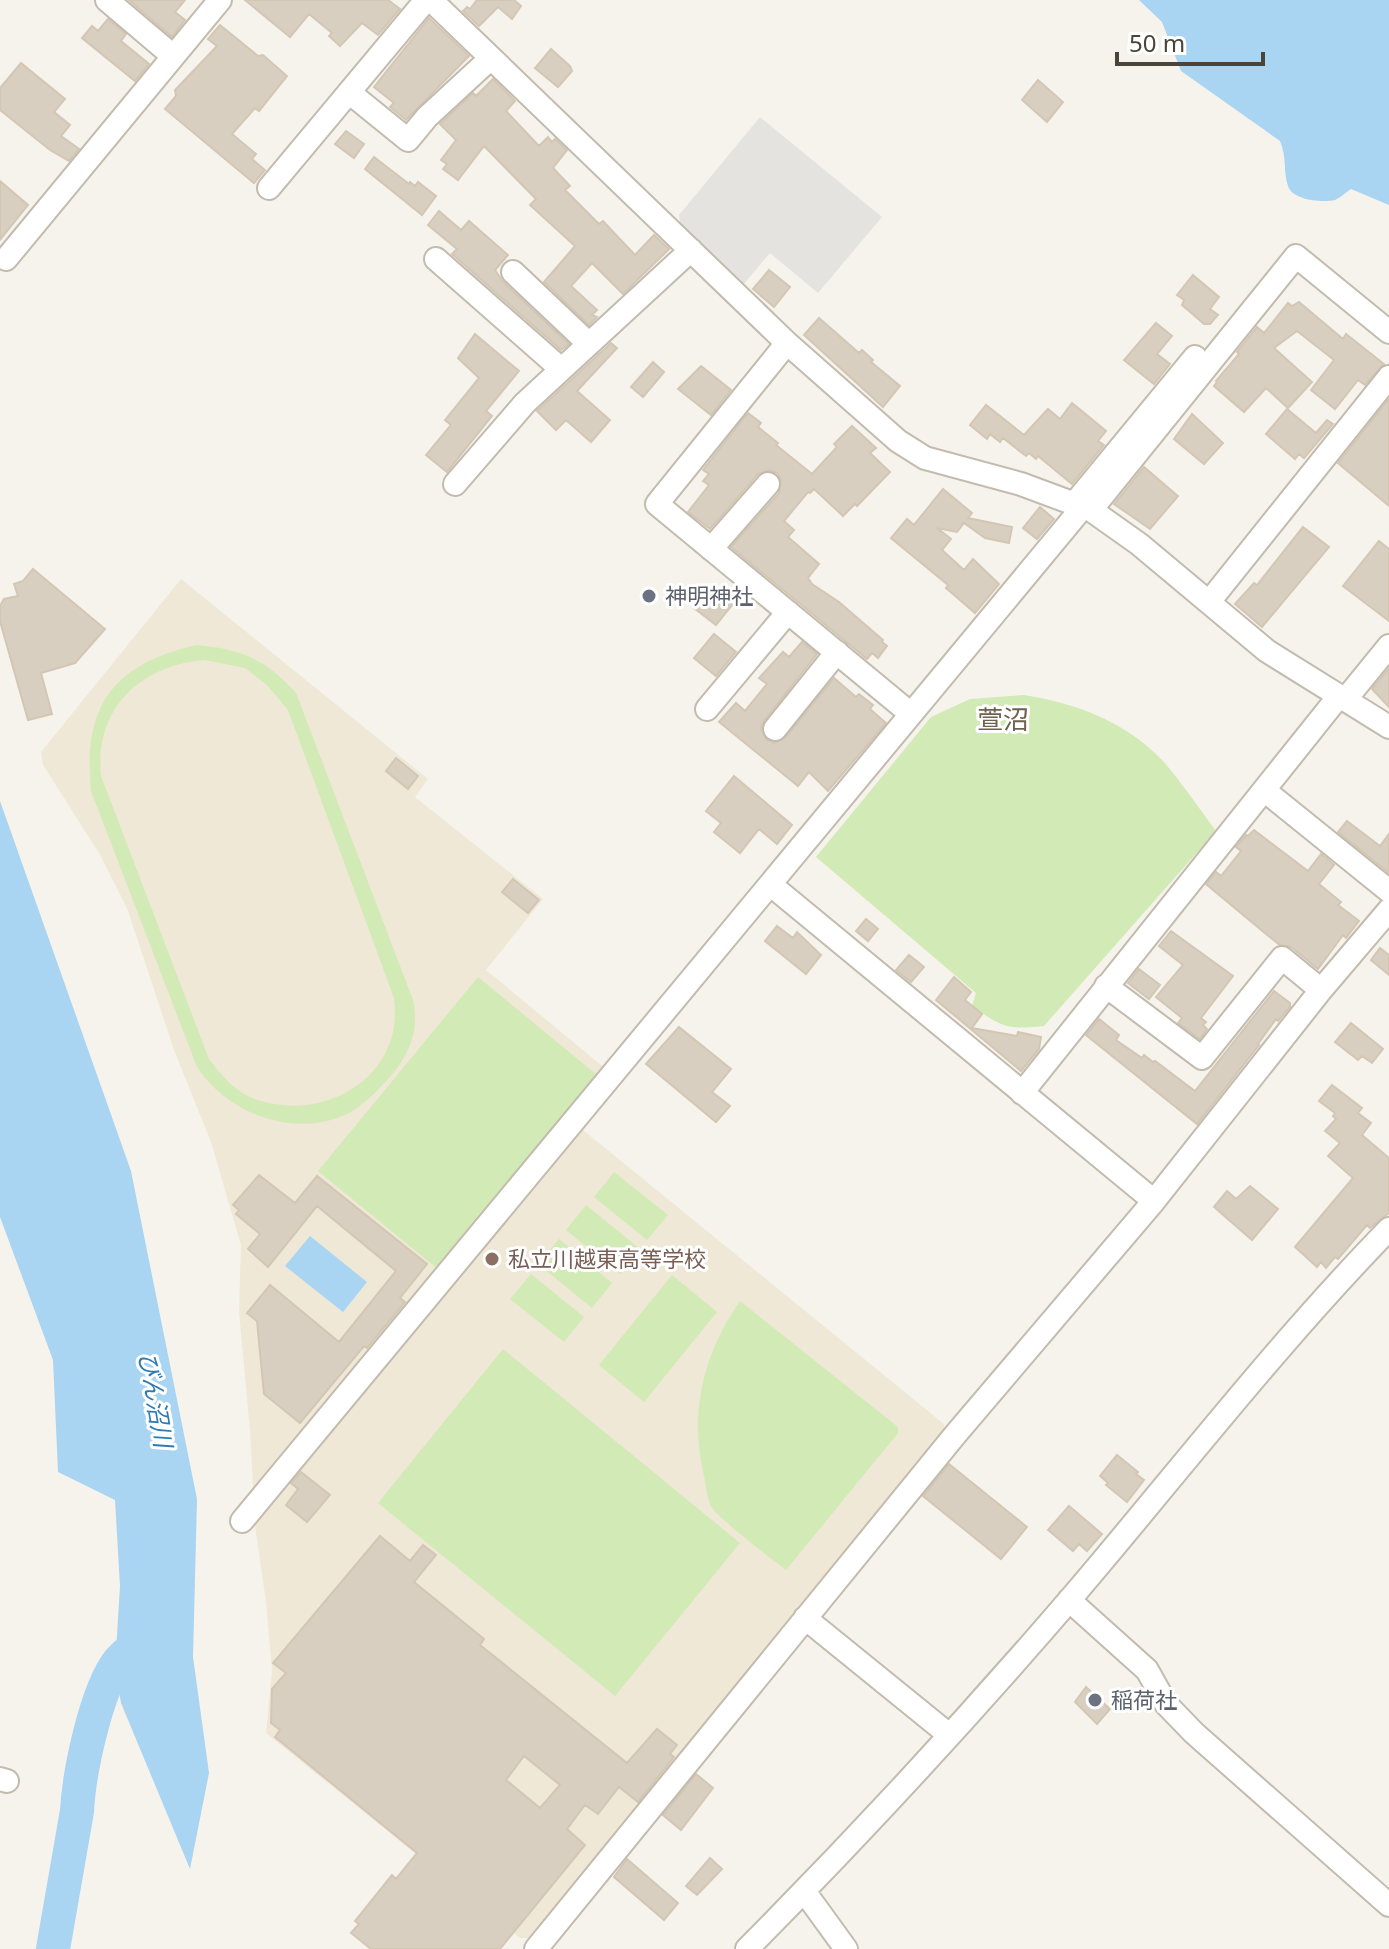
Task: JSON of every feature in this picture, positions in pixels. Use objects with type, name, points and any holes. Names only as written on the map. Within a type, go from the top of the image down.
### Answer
[{"type":"street","points":[[107,0],[173,56]]},
{"type":"street","points":[[6,259],[220,0]]},
{"type":"street","points":[[269,188],[429,0],[787,343],[910,449],[925,458],[1021,484],[1082,507],[1139,544],[1267,651],[1389,727]]},
{"type":"street","points":[[350,93],[408,140],[427,117],[491,58]]},
{"type":"street","points":[[455,484],[507,421],[560,368],[691,250]]},
{"type":"street","points":[[242,1521],[771,885],[1224,333],[1296,256],[1389,332]]},
{"type":"street","points":[[436,259],[560,368]]},
{"type":"street","points":[[513,272],[588,343]]},
{"type":"street","points":[[787,343],[657,504],[911,714]]},
{"type":"street","points":[[1209,602],[1389,377]]},
{"type":"street","points":[[711,549],[768,484]]},
{"type":"street","points":[[707,709],[788,612]]},
{"type":"street","points":[[1022,1093],[1264,790],[1389,646]]},
{"type":"street","points":[[775,729],[837,652]]},
{"type":"street","points":[[1264,790],[1389,891]]},
{"type":"street","points":[[771,885],[1154,1201]]},
{"type":"street","points":[[536,1949],[955,1435],[1154,1201],[1321,990],[1389,910]]},
{"type":"street","points":[[1106,986],[1202,1058],[1282,958],[1321,990]]},
{"type":"street","points":[[747,1949],[804,1891],[1069,1600],[1339,1280],[1389,1229]]},
{"type":"street","points":[[1069,1600],[1147,1670],[1166,1704],[1194,1733],[1389,1905]]},
{"type":"street","points":[[805,1618],[948,1734]]},
{"type":"street","points":[[804,1891],[846,1949]]},
{"type":"shaded area","points":[[760,117],[882,217],[818,293],[770,253],[743,285],[680,224],[679,215]]},
{"type":"shaded area","name":"私立川越東高等学校","points":[[181,579],[428,779],[415,797],[543,899],[486,970],[606,1069],[567,1117],[944,1424],[944,1430],[529,1938],[520,1938],[266,1733],[272,1670],[255,1526],[239,1312],[241,1245],[211,1142],[174,1050],[127,908],[99,853],[43,765],[41,752]]},
{"type":"green space","points":[[196,645],[240,653],[263,664],[296,693],[415,1011],[414,1032],[402,1060],[374,1093],[347,1114],[306,1124],[264,1118],[226,1098],[197,1067],[91,791],[92,735],[109,694],[143,664]],"holes":[[[205,660],[245,668],[267,685],[288,710],[394,998],[394,1026],[387,1050],[373,1071],[355,1087],[333,1099],[308,1105],[282,1105],[248,1096],[229,1083],[209,1059],[101,776],[105,730],[126,694],[142,681],[161,671]]]},
{"type":"green space","points":[[1024,695],[1081,709],[1133,735],[1163,761],[1216,831],[1044,1026],[1022,1028],[998,1023],[972,1006],[976,993],[816,857],[931,717],[970,699]]},
{"type":"green space","points":[[478,977],[597,1075],[439,1270],[318,1171]]},
{"type":"green space","points":[[614,1172],[668,1215],[647,1240],[594,1197]]},
{"type":"green space","points":[[586,1205],[640,1249],[620,1274],[566,1230]]},
{"type":"green space","points":[[559,1239],[612,1283],[592,1308],[538,1264]]},
{"type":"green space","points":[[531,1274],[584,1317],[564,1342],[510,1299]]},
{"type":"green space","points":[[672,1275],[717,1312],[644,1402],[599,1365]]},
{"type":"green space","points":[[740,1301],[898,1427],[898,1433],[786,1570],[711,1506],[700,1453],[698,1430],[702,1385],[717,1342]]},
{"type":"green space","points":[[503,1349],[740,1543],[615,1696],[378,1503]]},
{"type":"water","points":[[1139,0],[1389,0],[1389,205],[1351,189],[1329,201],[1315,201],[1295,195],[1288,186],[1280,141],[1181,71],[1162,22]]},
{"type":"water","points":[[0,801],[131,1171],[197,1499],[193,1657],[209,1773],[190,1869],[121,1703],[115,1667],[120,1586],[115,1500],[58,1472],[53,1360],[0,1217]]},
{"type":"water","points":[[310,1236],[367,1282],[343,1312],[285,1266]]},
{"type":"building","points":[[129,0],[185,0],[175,12],[185,20],[172,37]]},
{"type":"building","points":[[245,0],[388,0],[400,9],[378,35],[362,23],[340,46],[329,36],[332,33],[309,14],[290,37]]},
{"type":"building","points":[[477,0],[514,0],[521,6],[512,19],[498,7],[479,26],[463,11],[467,7],[470,9]]},
{"type":"building","points":[[429,18],[469,56],[406,120],[390,107],[394,103],[374,87]]},
{"type":"building","points":[[108,19],[126,34],[121,41],[149,64],[135,81],[82,38],[92,26],[98,31]]},
{"type":"building","points":[[220,25],[287,76],[259,111],[255,108],[232,134],[256,154],[252,159],[265,170],[254,183],[165,109],[176,96],[175,90],[217,46],[208,39]]},
{"type":"building","points":[[551,49],[572,71],[558,87],[535,68]]},
{"type":"building","points":[[21,63],[65,99],[54,112],[70,125],[61,136],[79,149],[69,161],[50,150],[0,110],[0,88]]},
{"type":"building","points":[[493,79],[515,101],[506,111],[539,146],[548,137],[567,150],[553,168],[570,186],[565,190],[599,224],[603,221],[635,255],[654,235],[669,249],[623,294],[592,263],[571,286],[597,310],[592,315],[597,317],[589,325],[544,282],[575,246],[530,205],[536,199],[484,146],[458,180],[443,169],[447,164],[441,160],[456,140],[440,124]]},
{"type":"building","points":[[1038,80],[1063,102],[1047,122],[1022,100]]},
{"type":"building","points":[[346,131],[364,144],[354,158],[335,144]]},
{"type":"building","points":[[374,157],[409,184],[415,186],[418,182],[436,196],[422,215],[365,169]]},
{"type":"building","points":[[0,181],[28,205],[0,240]]},
{"type":"building","points":[[439,211],[461,230],[469,221],[508,255],[495,270],[503,282],[569,344],[561,350],[452,254],[457,249],[428,225]]},
{"type":"building","points":[[769,270],[790,287],[774,307],[753,289]]},
{"type":"building","points":[[1193,275],[1219,297],[1210,309],[1218,315],[1210,324],[1204,324],[1182,305],[1184,300],[1177,295]]},
{"type":"building","points":[[1299,302],[1343,339],[1346,334],[1384,364],[1365,385],[1358,380],[1335,409],[1311,390],[1334,360],[1297,331],[1274,348],[1312,382],[1288,408],[1266,388],[1244,412],[1214,386],[1216,381],[1257,327],[1264,333],[1288,303],[1292,306]]},
{"type":"building","points":[[819,318],[859,353],[862,350],[873,360],[871,362],[900,386],[883,407],[804,335]]},
{"type":"building","points":[[1156,323],[1172,336],[1157,354],[1170,364],[1154,384],[1124,360]]},
{"type":"building","points":[[475,334],[519,371],[486,411],[492,416],[447,472],[426,455],[451,425],[445,420],[479,378],[458,358]]},
{"type":"building","points":[[611,343],[617,348],[577,391],[610,420],[591,442],[566,420],[556,430],[537,411]]},
{"type":"building","points":[[653,362],[664,372],[643,397],[631,387]]},
{"type":"building","points":[[701,366],[731,390],[711,415],[678,389]]},
{"type":"building","points":[[1389,399],[1389,506],[1338,463]]},
{"type":"building","points":[[1072,403],[1106,431],[1098,441],[1104,445],[1072,484],[1038,456],[1036,459],[1029,453],[1026,456],[1003,438],[1000,442],[990,434],[987,439],[970,425],[986,405],[1024,435],[1048,409],[1060,419]]},
{"type":"building","points":[[1287,409],[1316,433],[1327,420],[1333,424],[1304,458],[1299,454],[1295,459],[1266,434]]},
{"type":"building","points":[[748,413],[761,423],[758,427],[778,443],[776,445],[812,474],[852,426],[876,448],[870,453],[890,472],[843,516],[814,489],[784,521],[794,530],[788,537],[819,564],[808,578],[812,584],[839,602],[883,640],[887,646],[878,658],[872,653],[867,659],[731,547],[779,493],[781,480],[777,473],[770,470],[758,474],[710,529],[688,512],[709,485],[703,481],[709,474],[703,470]]},
{"type":"building","points":[[1192,414],[1223,443],[1204,464],[1174,439]]},
{"type":"building","points":[[1144,467],[1178,496],[1150,529],[1114,504]]},
{"type":"building","points":[[943,489],[972,513],[968,518],[1012,527],[1009,543],[985,538],[964,523],[957,532],[937,528],[951,539],[942,550],[964,570],[973,559],[999,584],[975,613],[946,588],[948,585],[891,538],[907,519],[914,525]]},
{"type":"building","points":[[1040,507],[1054,519],[1037,539],[1023,528]]},
{"type":"building","points":[[1303,527],[1329,547],[1262,627],[1235,604],[1254,583],[1257,585]]},
{"type":"building","points":[[1379,541],[1389,549],[1389,621],[1343,586]]},
{"type":"building","points":[[33,569],[105,629],[75,663],[41,673],[52,714],[28,720],[0,621],[0,606],[4,599],[18,596],[14,584],[23,581]]},
{"type":"building","points":[[713,585],[732,605],[716,625],[694,608]]},
{"type":"building","points":[[714,634],[736,652],[716,676],[694,658]]},
{"type":"building","points":[[802,642],[817,654],[764,721],[761,728],[766,739],[774,743],[785,738],[834,678],[856,697],[859,694],[873,705],[870,709],[886,723],[828,791],[809,772],[798,786],[719,722],[736,703],[745,711],[767,684],[759,678],[783,652],[789,657]]},
{"type":"building","points":[[1389,668],[1389,707],[1372,689]]},
{"type":"building","points":[[396,758],[418,776],[408,789],[386,771]]},
{"type":"building","points":[[734,776],[792,825],[777,844],[759,829],[740,853],[714,832],[721,823],[706,811]]},
{"type":"building","points":[[1347,821],[1380,846],[1389,834],[1389,873],[1338,832]]},
{"type":"building","points":[[1254,830],[1308,871],[1321,854],[1334,865],[1319,884],[1341,902],[1338,905],[1359,921],[1346,938],[1343,935],[1318,969],[1291,947],[1280,945],[1206,884],[1216,872],[1221,876],[1241,851],[1236,847]]},
{"type":"building","points":[[513,879],[539,900],[528,913],[502,892]]},
{"type":"building","points":[[866,919],[878,929],[868,941],[856,931]]},
{"type":"building","points":[[777,926],[793,938],[797,932],[821,955],[806,974],[765,941]]},
{"type":"building","points":[[1171,931],[1233,976],[1201,1018],[1206,1022],[1203,1025],[1207,1029],[1200,1039],[1178,1023],[1182,1018],[1156,997],[1183,965],[1159,946]]},
{"type":"building","points":[[1380,948],[1389,955],[1389,975],[1371,960]]},
{"type":"building","points":[[909,955],[924,967],[911,982],[896,970]]},
{"type":"building","points":[[1139,969],[1160,985],[1149,999],[1128,983]]},
{"type":"building","points":[[954,977],[971,992],[965,1000],[982,1014],[972,1028],[1041,1037],[1039,1049],[1021,1071],[936,1000]]},
{"type":"building","points":[[1274,991],[1290,1003],[1290,1007],[1278,1021],[1276,1019],[1197,1124],[1086,1035],[1099,1019],[1119,1035],[1116,1040],[1142,1058],[1144,1055],[1155,1061],[1195,1091]]},
{"type":"building","points":[[1351,1023],[1383,1049],[1372,1063],[1362,1056],[1358,1060],[1335,1042]]},
{"type":"building","points":[[679,1027],[731,1069],[712,1092],[730,1106],[716,1122],[646,1064]]},
{"type":"building","points":[[1332,1085],[1362,1108],[1358,1113],[1371,1123],[1362,1135],[1389,1158],[1389,1213],[1370,1228],[1367,1225],[1338,1259],[1335,1257],[1326,1268],[1321,1262],[1317,1267],[1295,1247],[1353,1178],[1328,1156],[1340,1143],[1325,1131],[1336,1119],[1333,1116],[1335,1113],[1319,1101]]},
{"type":"building","points":[[259,1175],[295,1203],[317,1176],[427,1264],[400,1298],[405,1302],[300,1423],[264,1394],[257,1321],[247,1313],[270,1285],[339,1342],[396,1271],[317,1206],[268,1267],[248,1249],[260,1234],[236,1214],[239,1210],[233,1205]]},
{"type":"building","points":[[1250,1186],[1278,1209],[1252,1240],[1214,1207],[1227,1191],[1236,1199]]},
{"type":"building","points":[[1117,1455],[1144,1480],[1127,1502],[1100,1476]]},
{"type":"building","points":[[949,1464],[1027,1527],[1001,1559],[923,1496]]},
{"type":"building","points":[[301,1472],[330,1495],[307,1522],[286,1505],[298,1489],[291,1483]]},
{"type":"building","points":[[1069,1506],[1102,1534],[1087,1551],[1079,1544],[1073,1551],[1048,1530]]},
{"type":"building","points":[[380,1536],[410,1561],[423,1545],[436,1555],[414,1582],[484,1639],[480,1645],[627,1763],[657,1729],[677,1745],[670,1754],[674,1757],[638,1802],[619,1787],[598,1814],[585,1805],[567,1829],[585,1845],[500,1949],[371,1949],[351,1933],[359,1924],[355,1921],[392,1875],[396,1879],[417,1853],[275,1737],[280,1730],[271,1723],[272,1689],[286,1673],[273,1663]],"holes":[[[524,1756],[560,1785],[540,1808],[506,1780]]]},
{"type":"building","points":[[1086,1687],[1110,1709],[1097,1724],[1075,1702]]},
{"type":"building","points":[[696,1774],[713,1788],[681,1830],[663,1815]]},
{"type":"building","points":[[710,1858],[722,1869],[697,1895],[686,1886]]},
{"type":"building","points":[[627,1859],[678,1903],[664,1920],[614,1877]]},
{"type":"waterway","name":"びん沼川","points":[[53,1949],[81,1776],[96,1711],[119,1661],[150,1639]]},
{"type":"place","name":"神明神社","points":[[649,596]]},
{"type":"place","name":"私立川越東高等学校","points":[[492,1259]]},
{"type":"place","name":"稲荷社","points":[[1095,1700]]},
{"type":"district","name":"萱沼","points":[[1003,720]]}]
